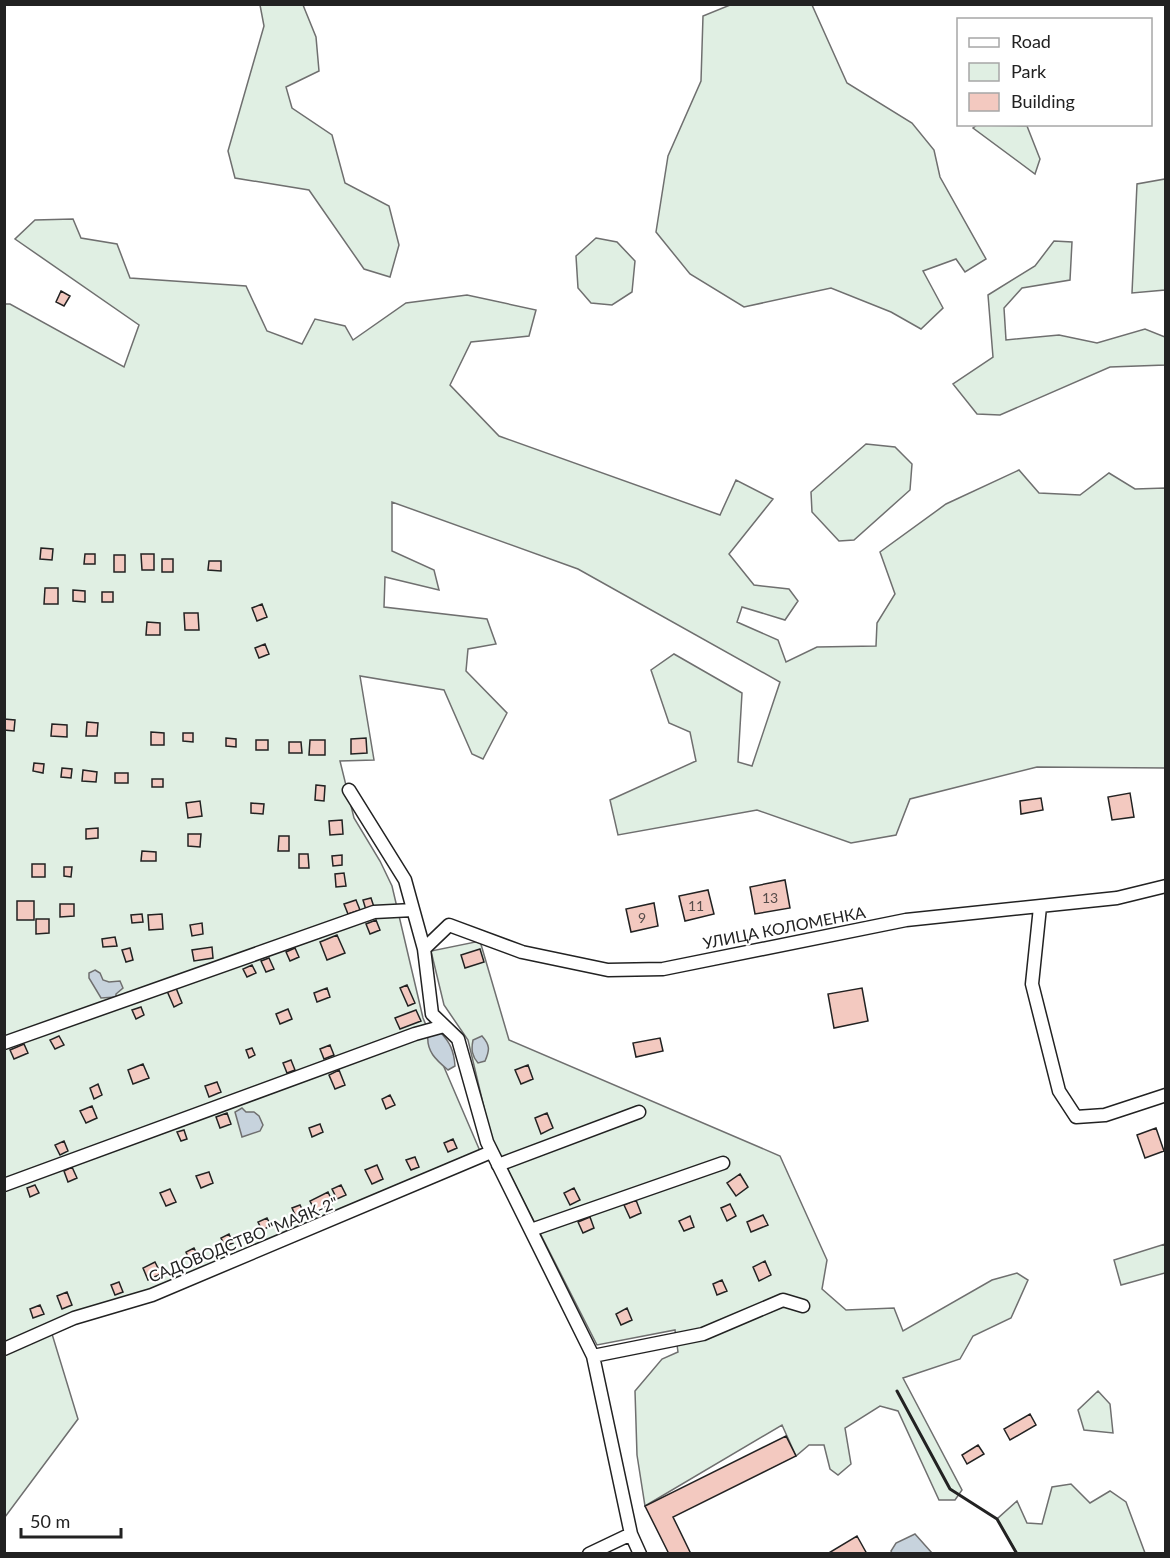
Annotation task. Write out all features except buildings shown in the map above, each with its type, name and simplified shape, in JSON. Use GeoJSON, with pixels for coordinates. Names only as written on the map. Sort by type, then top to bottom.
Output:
{"type":"FeatureCollection","features":[{"type":"Feature","properties":{"kind":"street"},"geometry":{"type":"LineString","coordinates":[[349,790],[405,880],[424,949],[432,1014],[458,1039],[486,1142],[593,1356],[631,1534],[640,1554]]}},
{"type":"Feature","properties":{"kind":"street","name":"УЛИЦА КОЛОМЕНКА"},"geometry":{"type":"LineString","coordinates":[[424,949],[449,925],[522,952],[608,970],[663,969],[906,920],[1117,898],[1166,886]]}},
{"type":"Feature","properties":{"kind":"street"},"geometry":{"type":"LineString","coordinates":[[1040,907],[1032,984],[1059,1091],[1076,1117],[1105,1114],[1166,1095]]}},
{"type":"Feature","properties":{"kind":"street"},"geometry":{"type":"LineString","coordinates":[[4,1043],[374,912],[413,910]]}},
{"type":"Feature","properties":{"kind":"street"},"geometry":{"type":"LineString","coordinates":[[4,1185],[415,1034],[444,1026]]}},
{"type":"Feature","properties":{"kind":"street"},"geometry":{"type":"LineString","coordinates":[[498,1165],[639,1112]]}},
{"type":"Feature","properties":{"kind":"street","name":"САДОВОДСТВО \"МАЯК-2\""},"geometry":{"type":"LineString","coordinates":[[4,1349],[74,1318],[152,1295],[492,1152]]}},
{"type":"Feature","properties":{"kind":"street"},"geometry":{"type":"LineString","coordinates":[[531,1230],[723,1163]]}},
{"type":"Feature","properties":{"kind":"street"},"geometry":{"type":"LineString","coordinates":[[593,1356],[704,1334],[783,1300],[803,1306]]}},
{"type":"Feature","properties":{"kind":"street"},"geometry":{"type":"LineString","coordinates":[[589,1554],[631,1534]]}},
{"type":"Feature","properties":{"kind":"green space"},"geometry":{"type":"Polygon","coordinates":[[[260,5],[303,5],[316,37],[319,71],[286,87],[292,108],[332,135],[345,183],[389,206],[399,245],[390,277],[364,269],[309,190],[235,178],[228,151],[264,26],[260,5]]]}},
{"type":"Feature","properties":{"kind":"green space"},"geometry":{"type":"Polygon","coordinates":[[[730,5],[812,5],[847,83],[912,123],[934,150],[940,177],[986,259],[965,272],[956,259],[923,271],[943,308],[921,329],[891,312],[831,288],[744,307],[690,274],[656,232],[668,156],[701,81],[703,16],[730,5]]]}},
{"type":"Feature","properties":{"kind":"green space"},"geometry":{"type":"Polygon","coordinates":[[[976,126],[1027,126],[1040,159],[1035,174],[973,128],[976,126]]]}},
{"type":"Feature","properties":{"kind":"green space"},"geometry":{"type":"Polygon","coordinates":[[[1165,179],[1165,290],[1132,293],[1137,184],[1165,179]]]}},
{"type":"Feature","properties":{"kind":"green space"},"geometry":{"type":"Polygon","coordinates":[[[73,219],[81,238],[117,244],[130,278],[246,286],[267,331],[302,344],[315,319],[345,326],[353,340],[406,303],[467,295],[536,310],[529,336],[471,342],[450,385],[499,436],[720,515],[736,480],[773,499],[729,554],[754,585],[789,589],[798,601],[785,620],[742,607],[737,622],[778,640],[786,662],[817,647],[876,646],[877,623],[895,594],[880,552],[946,504],[1019,470],[1039,493],[1080,495],[1109,473],[1135,489],[1165,488],[1165,768],[1037,767],[910,799],[896,835],[851,843],[757,810],[618,835],[610,800],[696,761],[690,732],[669,723],[651,670],[674,654],[742,693],[738,762],[752,766],[780,682],[578,569],[392,502],[392,551],[434,570],[439,590],[385,577],[384,607],[487,619],[496,644],[468,649],[466,671],[507,713],[483,759],[472,754],[444,690],[360,676],[374,760],[340,761],[354,818],[392,886],[423,1018],[483,1158],[52,1334],[78,1419],[5,1517],[5,304],[10,304],[124,367],[139,325],[15,239],[35,220],[73,219]]]}},
{"type":"Feature","properties":{"kind":"green space"},"geometry":{"type":"Polygon","coordinates":[[[596,238],[617,242],[635,261],[632,292],[612,305],[591,303],[578,288],[576,256],[596,238]]]}},
{"type":"Feature","properties":{"kind":"green space"},"geometry":{"type":"Polygon","coordinates":[[[1054,241],[1072,242],[1070,280],[1022,288],[1004,308],[1006,340],[1059,335],[1097,343],[1145,329],[1165,337],[1165,365],[1110,367],[1000,415],[977,414],[953,384],[993,357],[988,295],[1035,266],[1054,241]]]}},
{"type":"Feature","properties":{"kind":"green space"},"geometry":{"type":"Polygon","coordinates":[[[866,444],[895,447],[912,464],[910,490],[854,540],[839,541],[812,512],[811,492],[866,444]]]}},
{"type":"Feature","properties":{"kind":"green space"},"geometry":{"type":"Polygon","coordinates":[[[480,941],[509,1040],[780,1156],[827,1260],[822,1289],[846,1310],[894,1308],[903,1331],[992,1280],[1017,1273],[1028,1280],[1011,1318],[973,1336],[960,1359],[903,1378],[962,1490],[955,1500],[939,1500],[898,1411],[880,1406],[845,1428],[851,1464],[838,1475],[830,1469],[824,1445],[809,1445],[796,1456],[782,1425],[645,1506],[637,1455],[635,1391],[662,1359],[678,1352],[675,1330],[597,1345],[491,1137],[468,1040],[444,1005],[431,951],[480,941]]]}},
{"type":"Feature","properties":{"kind":"green space"},"geometry":{"type":"Polygon","coordinates":[[[1165,1244],[1165,1273],[1121,1285],[1114,1260],[1165,1244]]]}},
{"type":"Feature","properties":{"kind":"green space"},"geometry":{"type":"Polygon","coordinates":[[[1098,1391],[1110,1404],[1113,1433],[1084,1430],[1078,1410],[1098,1391]]]}},
{"type":"Feature","properties":{"kind":"green space"},"geometry":{"type":"Polygon","coordinates":[[[1071,1484],[1090,1503],[1110,1491],[1126,1502],[1145,1553],[1017,1553],[997,1519],[1017,1501],[1027,1523],[1042,1524],[1052,1487],[1071,1484]]]}},
{"type":"Feature","properties":{"kind":"shaded area"},"geometry":{"type":"Polygon","coordinates":[[[95,970],[100,973],[103,980],[120,981],[123,988],[116,994],[116,997],[101,998],[89,978],[89,973],[95,970]]]}},
{"type":"Feature","properties":{"kind":"shaded area"},"geometry":{"type":"Polygon","coordinates":[[[440,1032],[449,1043],[454,1056],[455,1066],[448,1070],[436,1059],[429,1046],[428,1035],[440,1032]]]}},
{"type":"Feature","properties":{"kind":"shaded area"},"geometry":{"type":"Polygon","coordinates":[[[482,1036],[487,1042],[488,1051],[485,1061],[478,1063],[473,1055],[472,1044],[473,1040],[482,1036]]]}},
{"type":"Feature","properties":{"kind":"shaded area"},"geometry":{"type":"Polygon","coordinates":[[[242,1108],[246,1112],[254,1112],[259,1116],[263,1125],[260,1131],[242,1137],[235,1112],[242,1108]]]}},
{"type":"Feature","properties":{"kind":"shaded area"},"geometry":{"type":"Polygon","coordinates":[[[915,1534],[932,1553],[892,1553],[896,1543],[915,1534]]]}},
{"type":"Feature","properties":{"kind":"wall"},"geometry":{"type":"LineString","coordinates":[[897,1391],[950,1489],[997,1519],[1017,1554]]}}]}
